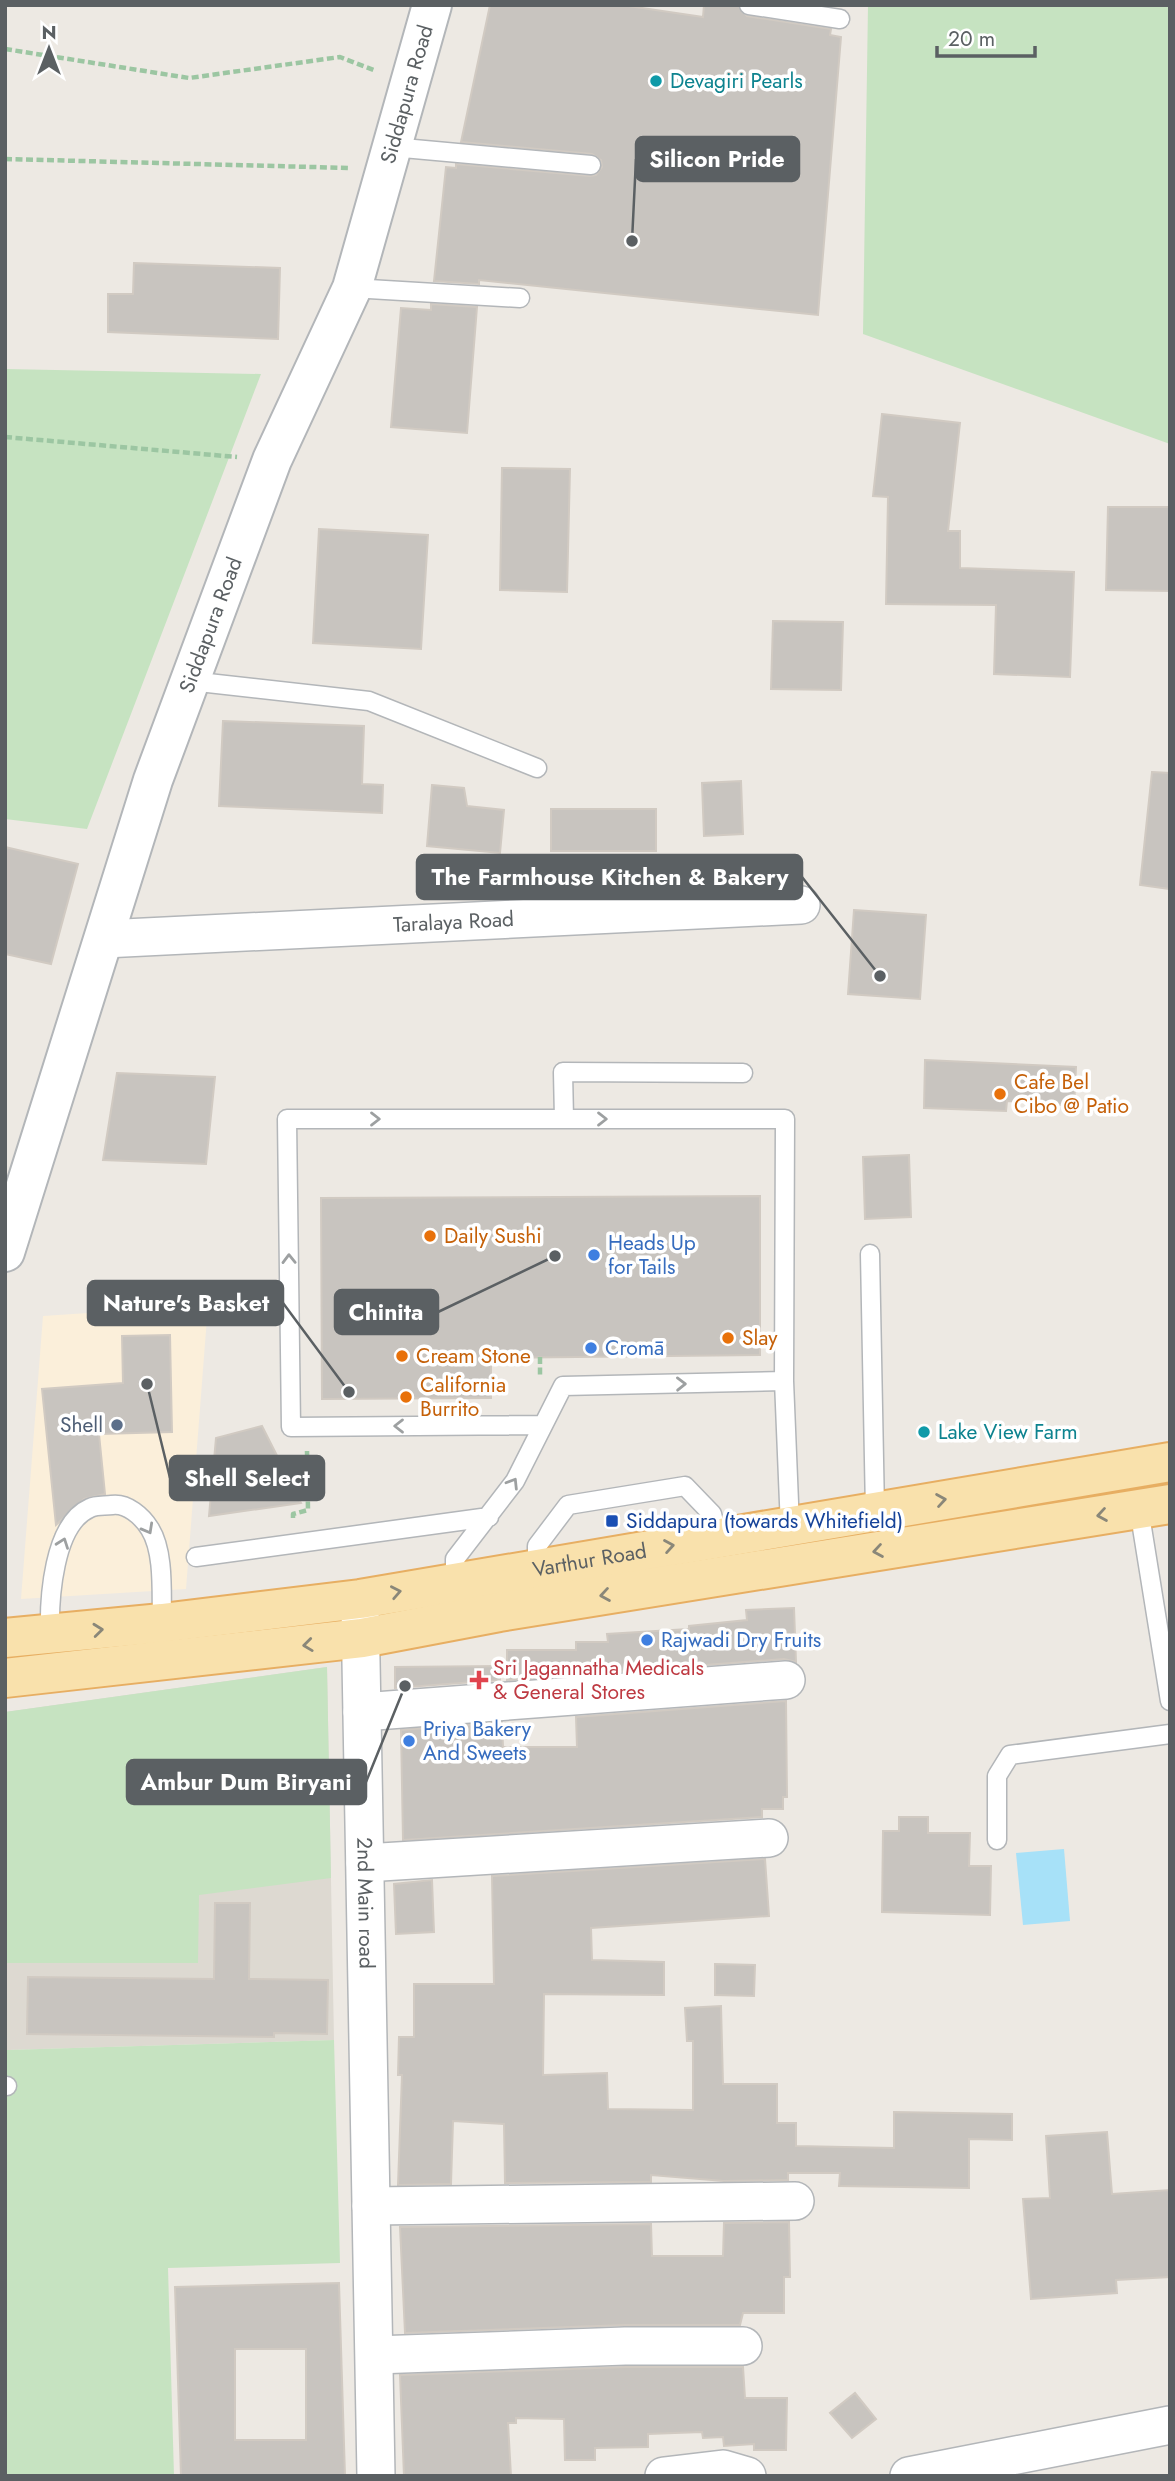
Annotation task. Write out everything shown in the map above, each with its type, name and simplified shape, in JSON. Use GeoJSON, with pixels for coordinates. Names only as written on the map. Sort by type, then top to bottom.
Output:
{"type":"FeatureCollection","features":[{"type":"Feature","properties":{"kind":"main road","name":"Varthur Road"},"geometry":{"type":"LineString","coordinates":[[5,1638],[162,1623],[360,1599],[1170,1462]]}},
{"type":"Feature","properties":{"kind":"main road","name":"Varthur Road"},"geometry":{"type":"LineString","coordinates":[[5,1678],[362,1638],[513,1610],[1154,1507]]}},
{"type":"Feature","properties":{"kind":"street","name":"Siddapura Road"},"geometry":{"type":"LineString","coordinates":[[5,1252],[153,780],[272,460],[352,288],[432,5]]}},
{"type":"Feature","properties":{"kind":"street","name":"Taralaya Road"},"geometry":{"type":"LineString","coordinates":[[104,939],[801,905]]}},
{"type":"Feature","properties":{"kind":"street","name":"2nd Main road"},"geometry":{"type":"LineString","coordinates":[[360,1599],[371,2206]]}},
{"type":"Feature","properties":{"kind":"street"},"geometry":{"type":"LineString","coordinates":[[362,1712],[786,1680]]}},
{"type":"Feature","properties":{"kind":"street"},"geometry":{"type":"LineString","coordinates":[[365,1863],[769,1838]]}},
{"type":"Feature","properties":{"kind":"street"},"geometry":{"type":"LineString","coordinates":[[376,2476],[371,2206],[795,2201]]}},
{"type":"Feature","properties":{"kind":"street"},"geometry":{"type":"LineString","coordinates":[[375,2355],[625,2346],[744,2346]]}},
{"type":"Feature","properties":{"kind":"street"},"geometry":{"type":"LineString","coordinates":[[909,2476],[1010,2465],[1170,2425]]}},
{"type":"Feature","properties":{"kind":"street"},"geometry":{"type":"LineString","coordinates":[[664,2476],[723,2469],[747,2476]]}},
{"type":"Feature","properties":{"kind":"lane"},"geometry":{"type":"LineString","coordinates":[[749,5],[841,19]]}},
{"type":"Feature","properties":{"kind":"lane"},"geometry":{"type":"LineString","coordinates":[[389,158],[591,165]]}},
{"type":"Feature","properties":{"kind":"lane"},"geometry":{"type":"LineString","coordinates":[[352,288],[520,298]]}},
{"type":"Feature","properties":{"kind":"lane"},"geometry":{"type":"LineString","coordinates":[[190,681],[369,701],[537,768]]}},
{"type":"Feature","properties":{"kind":"lane"},"geometry":{"type":"LineString","coordinates":[[564,1119],[563,1072],[744,1073]]}},
{"type":"Feature","properties":{"kind":"lane"},"geometry":{"type":"LineString","coordinates":[[541,1425],[291,1427],[287,1119],[785,1119],[784,1381],[790,1527]]}},
{"type":"Feature","properties":{"kind":"lane"},"geometry":{"type":"LineString","coordinates":[[870,1254],[875,1511]]}},
{"type":"Feature","properties":{"kind":"lane"},"geometry":{"type":"LineString","coordinates":[[455,1581],[455,1559],[515,1481],[563,1386],[784,1381]]}},
{"type":"Feature","properties":{"kind":"lane"},"geometry":{"type":"LineString","coordinates":[[537,1568],[537,1546],[568,1504],[685,1486],[712,1514],[718,1538]]}},
{"type":"Feature","properties":{"kind":"lane"},"geometry":{"type":"LineString","coordinates":[[50,1634],[53,1577],[65,1536],[77,1517],[91,1507],[119,1504],[138,1513],[152,1531],[158,1559],[162,1623]]}},
{"type":"Feature","properties":{"kind":"lane"},"geometry":{"type":"LineString","coordinates":[[1154,1507],[1170,1701]]}},
{"type":"Feature","properties":{"kind":"lane"},"geometry":{"type":"LineString","coordinates":[[195,1557],[489,1517]]}},
{"type":"Feature","properties":{"kind":"lane"},"geometry":{"type":"LineString","coordinates":[[997,1840],[997,1776],[1010,1755],[1170,1734]]}},
{"type":"Feature","properties":{"kind":"path"},"geometry":{"type":"LineString","coordinates":[[5,48],[189,78],[340,57],[410,85]]}},
{"type":"Feature","properties":{"kind":"path"},"geometry":{"type":"LineString","coordinates":[[5,159],[389,158]]}},
{"type":"Feature","properties":{"kind":"path"},"geometry":{"type":"LineString","coordinates":[[5,437],[272,460]]}},
{"type":"Feature","properties":{"kind":"path"},"geometry":{"type":"LineString","coordinates":[[293,1514],[308,1510],[307,1427]]}},
{"type":"Feature","properties":{"kind":"shaded area","name":"Shell"},"geometry":{"type":"Polygon","coordinates":[[[208,1305],[186,1589],[21,1599],[43,1316],[208,1305]]]}},
{"type":"Feature","properties":{"kind":"shaded area"},"geometry":{"type":"Polygon","coordinates":[[[327,1667],[334,2040],[7,2050],[5,1712],[327,1667]]]}},
{"type":"Feature","properties":{"kind":"green space"},"geometry":{"type":"Polygon","coordinates":[[[868,5],[1170,5],[1170,444],[863,334],[868,5]]]}},
{"type":"Feature","properties":{"kind":"green space"},"geometry":{"type":"Polygon","coordinates":[[[5,369],[261,374],[87,829],[5,819],[5,369]]]}},
{"type":"Feature","properties":{"kind":"green space"},"geometry":{"type":"Polygon","coordinates":[[[327,1667],[331,1878],[199,1895],[198,1963],[6,1963],[5,1712],[327,1667]]]}},
{"type":"Feature","properties":{"kind":"green space"},"geometry":{"type":"Polygon","coordinates":[[[334,2040],[340,2263],[168,2268],[174,2476],[5,2476],[7,2050],[334,2040]]]}},
{"type":"Feature","properties":{"kind":"water"},"geometry":{"type":"Polygon","coordinates":[[[1064,1849],[1070,1921],[1023,1925],[1016,1853],[1064,1849]]]}},
{"type":"Feature","properties":{"kind":"building"},"geometry":{"type":"Polygon","coordinates":[[[490,5],[622,5],[703,17],[704,5],[738,5],[747,16],[831,29],[830,35],[841,37],[818,315],[479,280],[479,284],[434,281],[446,167],[456,168],[456,164],[590,176],[596,175],[602,167],[601,160],[592,154],[461,142],[490,5]]]}},
{"type":"Feature","properties":{"kind":"building"},"geometry":{"type":"Polygon","coordinates":[[[134,263],[280,268],[278,339],[108,332],[108,294],[133,294],[134,263]]]}},
{"type":"Feature","properties":{"kind":"building"},"geometry":{"type":"Polygon","coordinates":[[[431,304],[477,307],[467,433],[391,427],[401,308],[431,310],[431,304]]]}},
{"type":"Feature","properties":{"kind":"building"},"geometry":{"type":"Polygon","coordinates":[[[882,414],[960,423],[948,531],[960,531],[960,568],[1074,572],[1070,677],[994,674],[996,605],[886,604],[888,497],[873,496],[882,414]]]}},
{"type":"Feature","properties":{"kind":"building"},"geometry":{"type":"Polygon","coordinates":[[[502,468],[570,469],[567,592],[500,590],[502,468]]]}},
{"type":"Feature","properties":{"kind":"building"},"geometry":{"type":"Polygon","coordinates":[[[1108,507],[1170,507],[1170,591],[1106,590],[1108,507]]]}},
{"type":"Feature","properties":{"kind":"building"},"geometry":{"type":"Polygon","coordinates":[[[319,529],[428,535],[421,649],[313,643],[319,529]]]}},
{"type":"Feature","properties":{"kind":"building"},"geometry":{"type":"Polygon","coordinates":[[[773,621],[843,622],[841,690],[771,689],[773,621]]]}},
{"type":"Feature","properties":{"kind":"building"},"geometry":{"type":"Polygon","coordinates":[[[223,721],[364,726],[362,784],[383,785],[382,813],[219,806],[223,721]]]}},
{"type":"Feature","properties":{"kind":"building"},"geometry":{"type":"Polygon","coordinates":[[[1152,772],[1170,773],[1170,889],[1140,885],[1152,772]]]}},
{"type":"Feature","properties":{"kind":"building"},"geometry":{"type":"Polygon","coordinates":[[[741,781],[743,834],[704,836],[702,783],[741,781]]]}},
{"type":"Feature","properties":{"kind":"building"},"geometry":{"type":"Polygon","coordinates":[[[432,785],[464,788],[467,806],[504,810],[500,853],[427,846],[432,785]]]}},
{"type":"Feature","properties":{"kind":"building"},"geometry":{"type":"Polygon","coordinates":[[[551,809],[656,809],[656,851],[551,851],[551,809]]]}},
{"type":"Feature","properties":{"kind":"building"},"geometry":{"type":"Polygon","coordinates":[[[5,847],[78,864],[51,964],[5,954],[5,847]]]}},
{"type":"Feature","properties":{"kind":"building"},"geometry":{"type":"Polygon","coordinates":[[[854,910],[926,915],[920,999],[848,994],[854,910]]]}},
{"type":"Feature","properties":{"kind":"building"},"geometry":{"type":"Polygon","coordinates":[[[925,1060],[1076,1067],[1074,1106],[1007,1101],[1006,1111],[924,1108],[925,1060]]]}},
{"type":"Feature","properties":{"kind":"building"},"geometry":{"type":"Polygon","coordinates":[[[117,1073],[215,1077],[206,1164],[103,1160],[117,1073]]]}},
{"type":"Feature","properties":{"kind":"building"},"geometry":{"type":"Polygon","coordinates":[[[909,1155],[911,1217],[865,1219],[863,1157],[909,1155]]]}},
{"type":"Feature","properties":{"kind":"building"},"geometry":{"type":"Polygon","coordinates":[[[760,1196],[760,1355],[491,1358],[491,1398],[322,1399],[321,1198],[760,1196]]]}},
{"type":"Feature","properties":{"kind":"building"},"geometry":{"type":"Polygon","coordinates":[[[170,1335],[172,1432],[99,1434],[105,1494],[84,1499],[56,1525],[42,1389],[123,1383],[122,1336],[170,1335]]]}},
{"type":"Feature","properties":{"kind":"building"},"geometry":{"type":"Polygon","coordinates":[[[262,1426],[301,1503],[209,1516],[216,1438],[262,1426]]]}},
{"type":"Feature","properties":{"kind":"building"},"geometry":{"type":"Polygon","coordinates":[[[794,1608],[796,1662],[784,1659],[507,1680],[507,1650],[576,1650],[576,1642],[608,1642],[607,1634],[689,1629],[689,1626],[747,1620],[746,1610],[794,1608]]]}},
{"type":"Feature","properties":{"kind":"building"},"geometry":{"type":"Polygon","coordinates":[[[500,1666],[500,1680],[395,1688],[395,1667],[500,1666]]]}},
{"type":"Feature","properties":{"kind":"building"},"geometry":{"type":"Polygon","coordinates":[[[786,1701],[787,1797],[783,1797],[783,1809],[762,1809],[762,1817],[403,1840],[401,1730],[502,1722],[503,1747],[577,1747],[576,1717],[786,1701]]]}},
{"type":"Feature","properties":{"kind":"building"},"geometry":{"type":"Polygon","coordinates":[[[899,1817],[928,1817],[928,1833],[970,1833],[969,1866],[991,1866],[990,1915],[882,1912],[883,1831],[899,1831],[899,1817]]]}},
{"type":"Feature","properties":{"kind":"building"},"geometry":{"type":"Polygon","coordinates":[[[765,1859],[769,1916],[591,1928],[592,1960],[664,1962],[664,1995],[544,1994],[543,2075],[607,2073],[608,2109],[693,2110],[693,2041],[687,2041],[685,2008],[721,2006],[723,2084],[777,2084],[777,2123],[796,2123],[796,2146],[894,2148],[894,2112],[1012,2114],[1012,2140],[969,2139],[969,2188],[839,2186],[840,2173],[788,2173],[788,2180],[724,2181],[651,2175],[651,2182],[505,2183],[504,2124],[453,2121],[451,2184],[398,2185],[402,2075],[398,2075],[399,2037],[414,2037],[414,1984],[494,1984],[492,1876],[765,1859]]]}},
{"type":"Feature","properties":{"kind":"building"},"geometry":{"type":"Polygon","coordinates":[[[432,1880],[434,1932],[396,1934],[394,1884],[432,1880]]]}},
{"type":"Feature","properties":{"kind":"building"},"geometry":{"type":"Polygon","coordinates":[[[215,1903],[250,1903],[249,1979],[328,1980],[327,2034],[274,2033],[274,2037],[27,2034],[28,1977],[214,1979],[215,1903]]]}},
{"type":"Feature","properties":{"kind":"building"},"geometry":{"type":"Polygon","coordinates":[[[715,1964],[755,1965],[754,1996],[715,1995],[715,1964]]]}},
{"type":"Feature","properties":{"kind":"building"},"geometry":{"type":"Polygon","coordinates":[[[1107,2132],[1112,2194],[1170,2190],[1170,2277],[1116,2280],[1117,2293],[1031,2299],[1023,2199],[1050,2198],[1046,2136],[1107,2132]]]}},
{"type":"Feature","properties":{"kind":"building"},"geometry":{"type":"Polygon","coordinates":[[[789,2222],[790,2277],[784,2277],[784,2313],[743,2313],[740,2325],[625,2325],[405,2333],[400,2227],[651,2224],[652,2256],[723,2256],[724,2223],[789,2222]]]}},
{"type":"Feature","properties":{"kind":"building"},"geometry":{"type":"Polygon","coordinates":[[[339,2283],[345,2476],[181,2476],[175,2287],[339,2283]],[[235,2349],[235,2440],[306,2440],[306,2349],[235,2349]]]}},
{"type":"Feature","properties":{"kind":"building"},"geometry":{"type":"Polygon","coordinates":[[[625,2367],[743,2367],[745,2398],[787,2398],[786,2450],[754,2450],[754,2444],[724,2446],[723,2437],[703,2438],[702,2432],[648,2434],[648,2447],[595,2448],[595,2460],[565,2460],[564,2419],[516,2418],[516,2423],[508,2423],[511,2476],[404,2476],[400,2375],[625,2367]]]}},
{"type":"Feature","properties":{"kind":"building"},"geometry":{"type":"Polygon","coordinates":[[[855,2393],[876,2419],[852,2438],[830,2413],[855,2393]]]}},
{"type":"Feature","properties":{"kind":"place","name":"Devagiri Pearls"},"geometry":{"type":"Point","coordinates":[656,81]}},
{"type":"Feature","properties":{"kind":"place","name":"Silicon Pride"},"geometry":{"type":"Point","coordinates":[632,241]}},
{"type":"Feature","properties":{"kind":"place","name":"The Farmhouse Kitchen & Bakery"},"geometry":{"type":"Point","coordinates":[880,976]}},
{"type":"Feature","properties":{"kind":"place","name":"Cafe Bel Cibo @ Patio"},"geometry":{"type":"Point","coordinates":[1000,1094]}},
{"type":"Feature","properties":{"kind":"place","name":"Daily Sushi"},"geometry":{"type":"Point","coordinates":[430,1236]}},
{"type":"Feature","properties":{"kind":"place","name":"Heads Up for Tails"},"geometry":{"type":"Point","coordinates":[594,1255]}},
{"type":"Feature","properties":{"kind":"place","name":"Chinita"},"geometry":{"type":"Point","coordinates":[555,1256]}},
{"type":"Feature","properties":{"kind":"place","name":"Slay"},"geometry":{"type":"Point","coordinates":[728,1338]}},
{"type":"Feature","properties":{"kind":"place","name":"Cromā"},"geometry":{"type":"Point","coordinates":[591,1348]}},
{"type":"Feature","properties":{"kind":"place","name":"Cream Stone"},"geometry":{"type":"Point","coordinates":[402,1356]}},
{"type":"Feature","properties":{"kind":"place","name":"Shell Select"},"geometry":{"type":"Point","coordinates":[147,1384]}},
{"type":"Feature","properties":{"kind":"place","name":"Nature's Basket"},"geometry":{"type":"Point","coordinates":[349,1392]}},
{"type":"Feature","properties":{"kind":"place","name":"California Burrito"},"geometry":{"type":"Point","coordinates":[406,1397]}},
{"type":"Feature","properties":{"kind":"place","name":"Shell"},"geometry":{"type":"Point","coordinates":[117,1425]}},
{"type":"Feature","properties":{"kind":"place","name":"Lake View Farm"},"geometry":{"type":"Point","coordinates":[924,1432]}},
{"type":"Feature","properties":{"kind":"place","name":"Siddapura (towards Whitefield)"},"geometry":{"type":"Point","coordinates":[612,1521]}},
{"type":"Feature","properties":{"kind":"place","name":"Rajwadi Dry Fruits"},"geometry":{"type":"Point","coordinates":[647,1640]}},
{"type":"Feature","properties":{"kind":"place","name":"Sri Jagannatha Medicals & General Stores"},"geometry":{"type":"Point","coordinates":[479,1680]}},
{"type":"Feature","properties":{"kind":"place","name":"Ambur Dum Biryani"},"geometry":{"type":"Point","coordinates":[405,1686]}},
{"type":"Feature","properties":{"kind":"place","name":"Priya Bakery And Sweets"},"geometry":{"type":"Point","coordinates":[409,1741]}}]}
